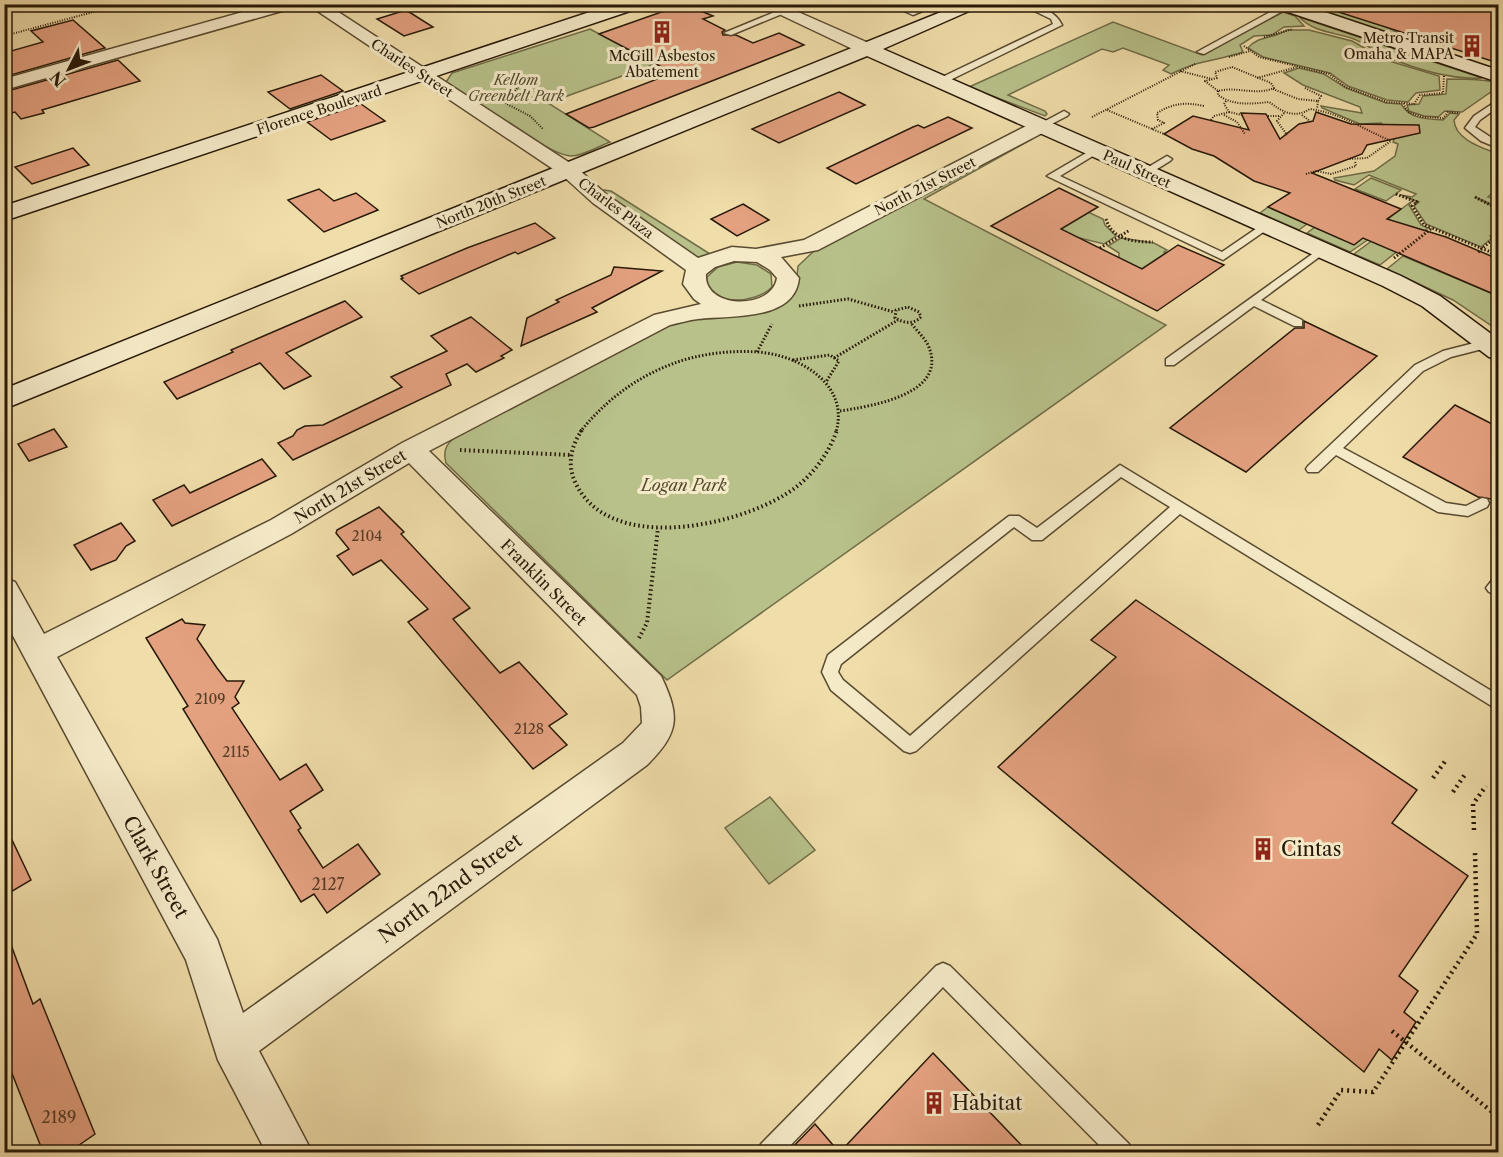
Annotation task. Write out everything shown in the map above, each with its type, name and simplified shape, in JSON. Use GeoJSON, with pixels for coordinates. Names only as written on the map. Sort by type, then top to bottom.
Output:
{"type":"FeatureCollection","features":[{"type":"Feature","properties":{"kind":"street"},"geometry":{"type":"LineString","coordinates":[[4,86],[290,4]]}},
{"type":"Feature","properties":{"kind":"street","name":"Charles Street"},"geometry":{"type":"LineString","coordinates":[[315,4],[568,171]]}},
{"type":"Feature","properties":{"kind":"street","name":"Florence Boulevard"},"geometry":{"type":"LineString","coordinates":[[4,214],[633,4]]}},
{"type":"Feature","properties":{"kind":"street","name":"Paul Street"},"geometry":{"type":"LineString","coordinates":[[766,4],[1322,250],[1431,301],[1494,347]]}},
{"type":"Feature","properties":{"kind":"street","name":"North 20th Street"},"geometry":{"type":"LineString","coordinates":[[4,400],[977,4]]}},
{"type":"Feature","properties":{"kind":"street"},"geometry":{"type":"LineString","coordinates":[[1292,6],[1498,76]]}},
{"type":"Feature","properties":{"kind":"street","name":"North 21st Street"},"geometry":{"type":"LineString","coordinates":[[810,245],[1041,126]]}},
{"type":"Feature","properties":{"kind":"street","name":"Charles Plaza"},"geometry":{"type":"LineString","coordinates":[[568,171],[603,180],[658,215]]}},
{"type":"Feature","properties":{"kind":"street","name":"Charles Plaza"},"geometry":{"type":"LineString","coordinates":[[568,171],[696,275]]}},
{"type":"Feature","properties":{"kind":"street"},"geometry":{"type":"LineString","coordinates":[[704,245],[732,254],[757,255],[810,245]]}},
{"type":"Feature","properties":{"kind":"street"},"geometry":{"type":"LineString","coordinates":[[662,320],[694,312],[751,308],[771,302],[785,290],[795,262],[810,245]]}},
{"type":"Feature","properties":{"kind":"street"},"geometry":{"type":"LineString","coordinates":[[662,320],[682,302],[696,275],[712,259],[732,254]]}},
{"type":"Feature","properties":{"kind":"street"},"geometry":{"type":"LineString","coordinates":[[757,255],[780,266],[788,281]]}},
{"type":"Feature","properties":{"kind":"street"},"geometry":{"type":"LineString","coordinates":[[696,275],[695,289],[704,298],[734,308]]}},
{"type":"Feature","properties":{"kind":"street","name":"North 21st Street"},"geometry":{"type":"LineString","coordinates":[[38,652],[281,527],[411,449],[662,320]]}},
{"type":"Feature","properties":{"kind":"street","name":"Franklin Street"},"geometry":{"type":"LineString","coordinates":[[411,449],[649,686],[658,704],[660,724]]}},
{"type":"Feature","properties":{"kind":"street","name":"Clark Street"},"geometry":{"type":"LineString","coordinates":[[4,590],[203,953],[233,1046],[291,1152]]}},
{"type":"Feature","properties":{"kind":"street","name":"North 22nd Street"},"geometry":{"type":"LineString","coordinates":[[233,1046],[635,754],[652,739],[660,724]]}},
{"type":"Feature","properties":{"kind":"lane"},"geometry":{"type":"LineString","coordinates":[[728,33],[802,4]]}},
{"type":"Feature","properties":{"kind":"lane"},"geometry":{"type":"LineString","coordinates":[[892,4],[913,13],[935,4]]}},
{"type":"Feature","properties":{"kind":"lane"},"geometry":{"type":"LineString","coordinates":[[939,82],[1058,25],[1054,17],[1024,4]]}},
{"type":"Feature","properties":{"kind":"lane"},"geometry":{"type":"LineString","coordinates":[[1201,52],[1292,6]]}},
{"type":"Feature","properties":{"kind":"lane"},"geometry":{"type":"LineString","coordinates":[[1498,103],[1477,118],[1470,128],[1484,139],[1498,145]]}},
{"type":"Feature","properties":{"kind":"lane"},"geometry":{"type":"LineString","coordinates":[[1041,126],[1064,114]]}},
{"type":"Feature","properties":{"kind":"lane"},"geometry":{"type":"LineString","coordinates":[[1096,151],[1052,176],[1223,257],[1267,226]]}},
{"type":"Feature","properties":{"kind":"lane"},"geometry":{"type":"LineString","coordinates":[[1145,172],[1167,159]]}},
{"type":"Feature","properties":{"kind":"lane"},"geometry":{"type":"LineString","coordinates":[[1170,362],[1322,250]]}},
{"type":"Feature","properties":{"kind":"lane"},"geometry":{"type":"LineString","coordinates":[[1253,301],[1298,323]]}},
{"type":"Feature","properties":{"kind":"lane"},"geometry":{"type":"LineString","coordinates":[[1313,469],[1430,360],[1494,347]]}},
{"type":"Feature","properties":{"kind":"lane"},"geometry":{"type":"LineString","coordinates":[[1335,448],[1443,508],[1468,512],[1482,503]]}},
{"type":"Feature","properties":{"kind":"lane"},"geometry":{"type":"LineString","coordinates":[[1179,507],[910,747],[837,685],[830,672],[834,660],[1014,520],[1037,536],[1120,470],[1498,703]]}},
{"type":"Feature","properties":{"kind":"lane"},"geometry":{"type":"LineString","coordinates":[[1498,583],[1494,588],[1498,590]]}},
{"type":"Feature","properties":{"kind":"lane"},"geometry":{"type":"LineString","coordinates":[[769,1152],[943,973],[1121,1152]]}},
{"type":"Feature","properties":{"kind":"path"},"geometry":{"type":"LineString","coordinates":[[4,36],[123,4]]}},
{"type":"Feature","properties":{"kind":"path"},"geometry":{"type":"LineString","coordinates":[[1259,37],[1274,36],[1286,28],[1298,29]]}},
{"type":"Feature","properties":{"kind":"path"},"geometry":{"type":"LineString","coordinates":[[1251,41],[1243,46],[1259,57],[1329,74],[1346,87],[1387,102],[1414,104],[1420,94],[1443,93],[1444,76],[1455,78]]}},
{"type":"Feature","properties":{"kind":"path"},"geometry":{"type":"LineString","coordinates":[[1226,58],[1250,51]]}},
{"type":"Feature","properties":{"kind":"path"},"geometry":{"type":"LineString","coordinates":[[1092,117],[1180,71],[1204,62]]}},
{"type":"Feature","properties":{"kind":"path"},"geometry":{"type":"LineString","coordinates":[[1310,121],[1301,115],[1285,113],[1269,102],[1245,104],[1226,101],[1205,81],[1217,78],[1215,72],[1232,67],[1271,83],[1273,88],[1298,99],[1318,101]]}},
{"type":"Feature","properties":{"kind":"path"},"geometry":{"type":"LineString","coordinates":[[1257,78],[1298,67]]}},
{"type":"Feature","properties":{"kind":"path"},"geometry":{"type":"LineString","coordinates":[[1180,71],[1212,79]]}},
{"type":"Feature","properties":{"kind":"path"},"geometry":{"type":"LineString","coordinates":[[506,103],[518,87],[529,83]]}},
{"type":"Feature","properties":{"kind":"path"},"geometry":{"type":"LineString","coordinates":[[1218,91],[1230,86],[1263,92],[1273,88]]}},
{"type":"Feature","properties":{"kind":"path"},"geometry":{"type":"LineString","coordinates":[[1305,88],[1320,96],[1317,109]]}},
{"type":"Feature","properties":{"kind":"path"},"geometry":{"type":"LineString","coordinates":[[1226,101],[1224,104],[1229,112]]}},
{"type":"Feature","properties":{"kind":"path"},"geometry":{"type":"LineString","coordinates":[[1152,129],[1164,123],[1158,120],[1157,113],[1170,104],[1181,102],[1204,106]]}},
{"type":"Feature","properties":{"kind":"path"},"geometry":{"type":"LineString","coordinates":[[1403,103],[1408,112],[1423,117],[1443,118],[1448,112],[1464,114]]}},
{"type":"Feature","properties":{"kind":"path"},"geometry":{"type":"LineString","coordinates":[[1301,115],[1310,109],[1317,109],[1355,122],[1363,129],[1391,141],[1369,159],[1355,161],[1348,159]]}},
{"type":"Feature","properties":{"kind":"path"},"geometry":{"type":"LineString","coordinates":[[1106,110],[1164,134]]}},
{"type":"Feature","properties":{"kind":"path"},"geometry":{"type":"LineString","coordinates":[[1211,120],[1214,116],[1229,112],[1242,115]]}},
{"type":"Feature","properties":{"kind":"path"},"geometry":{"type":"LineString","coordinates":[[1285,113],[1277,121],[1286,130],[1287,135]]}},
{"type":"Feature","properties":{"kind":"path"},"geometry":{"type":"LineString","coordinates":[[1223,115],[1238,122],[1245,134]]}},
{"type":"Feature","properties":{"kind":"path"},"geometry":{"type":"LineString","coordinates":[[1268,116],[1280,116]]}},
{"type":"Feature","properties":{"kind":"path"},"geometry":{"type":"LineString","coordinates":[[1306,174],[1312,171],[1335,173],[1356,166],[1355,161]]}},
{"type":"Feature","properties":{"kind":"path"},"geometry":{"type":"LineString","coordinates":[[1396,194],[1417,202],[1412,206],[1424,225],[1498,255]]}},
{"type":"Feature","properties":{"kind":"path"},"geometry":{"type":"LineString","coordinates":[[1475,197],[1498,208]]}},
{"type":"Feature","properties":{"kind":"path"},"geometry":{"type":"LineString","coordinates":[[1106,219],[1109,228],[1120,236],[1138,242],[1154,242]]}},
{"type":"Feature","properties":{"kind":"path"},"geometry":{"type":"LineString","coordinates":[[1100,248],[1139,224]]}},
{"type":"Feature","properties":{"kind":"path"},"geometry":{"type":"LineString","coordinates":[[1390,261],[1432,228]]}},
{"type":"Feature","properties":{"kind":"path"},"geometry":{"type":"LineString","coordinates":[[1478,252],[1498,235]]}},
{"type":"Feature","properties":{"kind":"path"},"geometry":{"type":"LineString","coordinates":[[794,307],[848,299],[894,312],[903,307],[916,309],[921,317],[911,323]]}},
{"type":"Feature","properties":{"kind":"path"},"geometry":{"type":"LineString","coordinates":[[894,312],[898,320]]}},
{"type":"Feature","properties":{"kind":"path"},"geometry":{"type":"LineString","coordinates":[[757,352],[768,329],[777,319]]}},
{"type":"Feature","properties":{"kind":"path"},"geometry":{"type":"LineString","coordinates":[[834,358],[898,320],[911,323],[926,339],[932,353],[932,369],[928,377],[913,392],[894,401],[840,411]]}},
{"type":"Feature","properties":{"kind":"path"},"geometry":{"type":"LineString","coordinates":[[757,352],[792,360],[810,369],[826,382],[840,411],[840,424],[822,462],[786,494],[749,511],[702,525],[658,528],[618,520],[591,504],[575,486],[571,455],[574,442],[590,418],[612,397],[638,380],[674,363],[694,358],[757,352]]}},
{"type":"Feature","properties":{"kind":"path"},"geometry":{"type":"LineString","coordinates":[[792,360],[830,355],[839,361],[826,382]]}},
{"type":"Feature","properties":{"kind":"path"},"geometry":{"type":"LineString","coordinates":[[456,450],[571,455]]}},
{"type":"Feature","properties":{"kind":"path"},"geometry":{"type":"LineString","coordinates":[[639,639],[647,623],[658,528]]}},
{"type":"Feature","properties":{"kind":"path"},"geometry":{"type":"LineString","coordinates":[[1433,778],[1446,760]]}},
{"type":"Feature","properties":{"kind":"path"},"geometry":{"type":"LineString","coordinates":[[1453,792],[1466,773]]}},
{"type":"Feature","properties":{"kind":"path"},"geometry":{"type":"LineString","coordinates":[[1474,830],[1473,804],[1485,786]]}},
{"type":"Feature","properties":{"kind":"path"},"geometry":{"type":"LineString","coordinates":[[1318,1125],[1341,1090],[1374,1092],[1477,934],[1475,853]]}},
{"type":"Feature","properties":{"kind":"path"},"geometry":{"type":"LineString","coordinates":[[1392,1031],[1496,1116]]}},
{"type":"Feature","properties":{"kind":"green space"},"geometry":{"type":"Polygon","coordinates":[[[1329,5],[1348,5],[1418,44],[1319,10],[1329,5]]]}},
{"type":"Feature","properties":{"kind":"green space"},"geometry":{"type":"Polygon","coordinates":[[[1283,12],[1295,16],[1304,26],[1284,27],[1272,35],[1254,36],[1240,45],[1243,52],[1234,55],[1198,63],[1171,74],[1163,70],[1169,65],[1123,48],[1113,52],[1102,49],[1008,95],[1045,111],[1047,114],[1045,116],[969,87],[1113,22],[1202,55],[1283,12]]]}},
{"type":"Feature","properties":{"kind":"green space"},"geometry":{"type":"Polygon","coordinates":[[[1299,17],[1482,78],[1434,73],[1410,66],[1387,57],[1354,39],[1318,29],[1299,17]]]}},
{"type":"Feature","properties":{"kind":"green space","name":"Kellom Greenbelt Park"},"geometry":{"type":"Polygon","coordinates":[[[590,29],[655,64],[548,103],[610,142],[586,153],[571,156],[545,146],[446,82],[452,73],[590,29]]]}},
{"type":"Feature","properties":{"kind":"green space"},"geometry":{"type":"Polygon","coordinates":[[[1287,30],[1309,30],[1352,41],[1386,60],[1439,76],[1440,90],[1416,93],[1408,102],[1387,100],[1348,86],[1330,73],[1263,57],[1248,48],[1256,41],[1287,30]]]}},
{"type":"Feature","properties":{"kind":"green space"},"geometry":{"type":"Polygon","coordinates":[[[1299,68],[1324,74],[1346,88],[1386,103],[1401,104],[1409,113],[1419,117],[1443,120],[1450,113],[1459,114],[1454,120],[1459,133],[1478,146],[1498,154],[1498,196],[1491,194],[1488,197],[1498,200],[1498,207],[1475,197],[1498,209],[1498,232],[1490,236],[1492,238],[1481,247],[1426,224],[1414,206],[1419,202],[1401,195],[1412,197],[1416,194],[1369,175],[1354,185],[1335,180],[1334,178],[1374,171],[1395,156],[1398,144],[1393,142],[1395,137],[1381,123],[1360,124],[1322,108],[1321,106],[1362,113],[1360,107],[1303,85],[1284,73],[1299,68]]]}},
{"type":"Feature","properties":{"kind":"green space"},"geometry":{"type":"Polygon","coordinates":[[[1447,79],[1487,81],[1497,83],[1498,87],[1462,112],[1445,111],[1438,117],[1424,116],[1409,111],[1407,105],[1419,104],[1423,96],[1446,94],[1447,79]]]}},
{"type":"Feature","properties":{"kind":"green space","name":"Logan Park"},"geometry":{"type":"Polygon","coordinates":[[[1032,139],[924,199],[1166,325],[667,680],[446,463],[447,446],[460,434],[682,319],[719,313],[796,286],[798,266],[814,251],[1032,139]]]}},
{"type":"Feature","properties":{"kind":"green space"},"geometry":{"type":"Polygon","coordinates":[[[1371,178],[1401,190],[1386,201],[1355,189],[1371,178]]]}},
{"type":"Feature","properties":{"kind":"green space"},"geometry":{"type":"Polygon","coordinates":[[[600,191],[611,191],[710,254],[698,260],[600,191]]]}},
{"type":"Feature","properties":{"kind":"green space"},"geometry":{"type":"Polygon","coordinates":[[[1412,201],[1409,205],[1421,225],[1428,228],[1414,239],[1380,225],[1412,201]]]}},
{"type":"Feature","properties":{"kind":"green space"},"geometry":{"type":"Polygon","coordinates":[[[1268,207],[1307,224],[1299,230],[1260,213],[1268,207]]]}},
{"type":"Feature","properties":{"kind":"green space"},"geometry":{"type":"Polygon","coordinates":[[[1088,212],[1103,219],[1105,225],[1116,236],[1104,244],[1055,232],[1088,212]]]}},
{"type":"Feature","properties":{"kind":"green space"},"geometry":{"type":"Polygon","coordinates":[[[1315,227],[1372,237],[1350,252],[1307,233],[1315,227]]]}},
{"type":"Feature","properties":{"kind":"green space"},"geometry":{"type":"Polygon","coordinates":[[[1377,237],[1408,243],[1380,265],[1354,254],[1377,237]]]}},
{"type":"Feature","properties":{"kind":"green space"},"geometry":{"type":"Polygon","coordinates":[[[1121,238],[1154,243],[1167,250],[1164,252],[1166,253],[1135,273],[1119,265],[1119,253],[1108,246],[1121,238]]]}},
{"type":"Feature","properties":{"kind":"green space"},"geometry":{"type":"Polygon","coordinates":[[[1403,256],[1498,296],[1498,330],[1453,300],[1387,269],[1403,256]]]}},
{"type":"Feature","properties":{"kind":"green space"},"geometry":{"type":"Polygon","coordinates":[[[737,262],[757,265],[771,274],[772,287],[765,293],[744,299],[733,300],[714,294],[708,287],[707,277],[718,267],[737,262]]]}},
{"type":"Feature","properties":{"kind":"green space"},"geometry":{"type":"Polygon","coordinates":[[[770,797],[815,850],[769,884],[725,828],[770,797]]]}},
{"type":"Feature","properties":{"kind":"building"},"geometry":{"type":"Polygon","coordinates":[[[684,4],[713,16],[703,19],[725,30],[722,32],[723,35],[736,35],[753,43],[779,33],[804,45],[594,127],[589,128],[566,114],[673,73],[599,34],[684,4]]]}},
{"type":"Feature","properties":{"kind":"building","name":"Metro Transit Omaha & MAPA"},"geometry":{"type":"Polygon","coordinates":[[[1330,4],[1498,4],[1498,63],[1329,9],[1330,4]]]}},
{"type":"Feature","properties":{"kind":"building"},"geometry":{"type":"Polygon","coordinates":[[[406,10],[433,27],[404,36],[377,19],[406,10]]]}},
{"type":"Feature","properties":{"kind":"building"},"geometry":{"type":"Polygon","coordinates":[[[73,20],[105,48],[4,77],[4,53],[43,42],[31,31],[73,20]]]}},
{"type":"Feature","properties":{"kind":"building"},"geometry":{"type":"Polygon","coordinates":[[[118,60],[140,81],[42,110],[44,113],[21,119],[15,112],[4,115],[4,92],[118,60]]]}},
{"type":"Feature","properties":{"kind":"building"},"geometry":{"type":"Polygon","coordinates":[[[321,75],[343,91],[290,109],[268,92],[321,75]]]}},
{"type":"Feature","properties":{"kind":"building"},"geometry":{"type":"Polygon","coordinates":[[[839,92],[865,105],[779,143],[752,129],[839,92]]]}},
{"type":"Feature","properties":{"kind":"building"},"geometry":{"type":"Polygon","coordinates":[[[361,104],[385,121],[331,140],[307,122],[361,104]]]}},
{"type":"Feature","properties":{"kind":"building"},"geometry":{"type":"Polygon","coordinates":[[[1316,112],[1351,124],[1419,125],[1420,133],[1367,145],[1362,154],[1312,173],[1401,209],[1387,219],[1446,237],[1498,259],[1498,296],[1363,238],[1354,245],[1268,207],[1290,193],[1254,181],[1214,156],[1192,149],[1164,134],[1193,116],[1249,130],[1241,113],[1266,114],[1280,139],[1299,124],[1313,121],[1316,112]]]}},
{"type":"Feature","properties":{"kind":"building"},"geometry":{"type":"Polygon","coordinates":[[[948,117],[972,128],[856,184],[827,168],[913,127],[918,125],[924,128],[948,117]]]}},
{"type":"Feature","properties":{"kind":"building"},"geometry":{"type":"Polygon","coordinates":[[[73,148],[89,165],[32,184],[15,167],[73,148]]]}},
{"type":"Feature","properties":{"kind":"building"},"geometry":{"type":"Polygon","coordinates":[[[1059,188],[1098,207],[1061,229],[1142,269],[1178,245],[1224,265],[1157,311],[991,226],[1059,188]]]}},
{"type":"Feature","properties":{"kind":"building"},"geometry":{"type":"Polygon","coordinates":[[[319,189],[334,201],[356,193],[378,210],[324,232],[288,200],[319,189]]]}},
{"type":"Feature","properties":{"kind":"building"},"geometry":{"type":"Polygon","coordinates":[[[743,204],[769,220],[737,236],[711,219],[743,204]]]}},
{"type":"Feature","properties":{"kind":"building"},"geometry":{"type":"Polygon","coordinates":[[[535,223],[555,238],[518,254],[515,252],[419,294],[401,279],[403,278],[401,276],[467,248],[535,223]]]}},
{"type":"Feature","properties":{"kind":"building"},"geometry":{"type":"Polygon","coordinates":[[[614,267],[662,271],[592,308],[597,312],[521,346],[527,318],[559,302],[556,300],[611,275],[614,267]]]}},
{"type":"Feature","properties":{"kind":"building"},"geometry":{"type":"Polygon","coordinates":[[[345,301],[362,317],[286,353],[311,376],[284,389],[260,363],[177,399],[164,382],[233,352],[231,350],[345,301]]]}},
{"type":"Feature","properties":{"kind":"building"},"geometry":{"type":"Polygon","coordinates":[[[471,317],[512,350],[501,356],[504,358],[476,372],[467,364],[446,374],[451,385],[293,460],[278,443],[293,436],[297,430],[305,426],[323,425],[402,387],[391,377],[447,351],[431,336],[471,317]]]}},
{"type":"Feature","properties":{"kind":"building"},"geometry":{"type":"Polygon","coordinates":[[[1304,321],[1377,356],[1246,472],[1170,428],[1295,328],[1304,328],[1304,321]]]}},
{"type":"Feature","properties":{"kind":"building"},"geometry":{"type":"Polygon","coordinates":[[[1455,405],[1498,427],[1498,500],[1478,497],[1403,457],[1455,405]]]}},
{"type":"Feature","properties":{"kind":"building"},"geometry":{"type":"Polygon","coordinates":[[[54,429],[67,447],[29,461],[18,444],[54,429]]]}},
{"type":"Feature","properties":{"kind":"building"},"geometry":{"type":"Polygon","coordinates":[[[262,459],[276,476],[172,526],[153,500],[184,485],[190,493],[262,459]]]}},
{"type":"Feature","properties":{"kind":"building"},"geometry":{"type":"Polygon","coordinates":[[[379,507],[404,532],[401,534],[470,608],[453,619],[500,673],[519,662],[567,714],[549,726],[567,745],[533,769],[408,622],[428,609],[381,560],[353,575],[337,556],[349,549],[336,533],[337,530],[379,507]]]}},
{"type":"Feature","properties":{"kind":"building"},"geometry":{"type":"Polygon","coordinates":[[[121,523],[135,541],[126,546],[116,560],[91,570],[74,545],[121,523]]]}},
{"type":"Feature","properties":{"kind":"building","name":"Cintas"},"geometry":{"type":"Polygon","coordinates":[[[1136,600],[1417,790],[1392,823],[1468,876],[1399,976],[1418,991],[1404,1012],[1416,1022],[1392,1060],[1379,1049],[1364,1072],[998,767],[1116,657],[1091,640],[1136,600]]]}},
{"type":"Feature","properties":{"kind":"building"},"geometry":{"type":"Polygon","coordinates":[[[182,619],[185,623],[205,625],[197,639],[227,681],[244,681],[235,697],[239,703],[232,708],[280,780],[306,764],[323,790],[290,811],[301,828],[298,830],[323,868],[358,844],[380,874],[327,913],[314,894],[301,902],[183,709],[188,706],[146,638],[182,619]]]}},
{"type":"Feature","properties":{"kind":"building"},"geometry":{"type":"Polygon","coordinates":[[[4,823],[31,880],[4,896],[4,823]]]}},
{"type":"Feature","properties":{"kind":"building"},"geometry":{"type":"Polygon","coordinates":[[[4,934],[7,934],[33,1004],[40,999],[95,1134],[69,1152],[43,1152],[4,1053],[4,934]]]}},
{"type":"Feature","properties":{"kind":"building","name":"Habitat"},"geometry":{"type":"Polygon","coordinates":[[[933,1053],[1028,1152],[840,1152],[933,1053]]]}},
{"type":"Feature","properties":{"kind":"building"},"geometry":{"type":"Polygon","coordinates":[[[815,1124],[839,1152],[788,1152],[815,1124]]]}},
{"type":"Feature","properties":{"kind":"place","name":"McGill Asbestos Abatement"},"geometry":{"type":"Point","coordinates":[662,32]}},
{"type":"Feature","properties":{"kind":"place","name":"Metro Transit Omaha & MAPA"},"geometry":{"type":"Point","coordinates":[1472,46]}},
{"type":"Feature","properties":{"kind":"place","name":"Cintas"},"geometry":{"type":"Point","coordinates":[1263,849]}},
{"type":"Feature","properties":{"kind":"place","name":"Habitat"},"geometry":{"type":"Point","coordinates":[934,1103]}}]}
